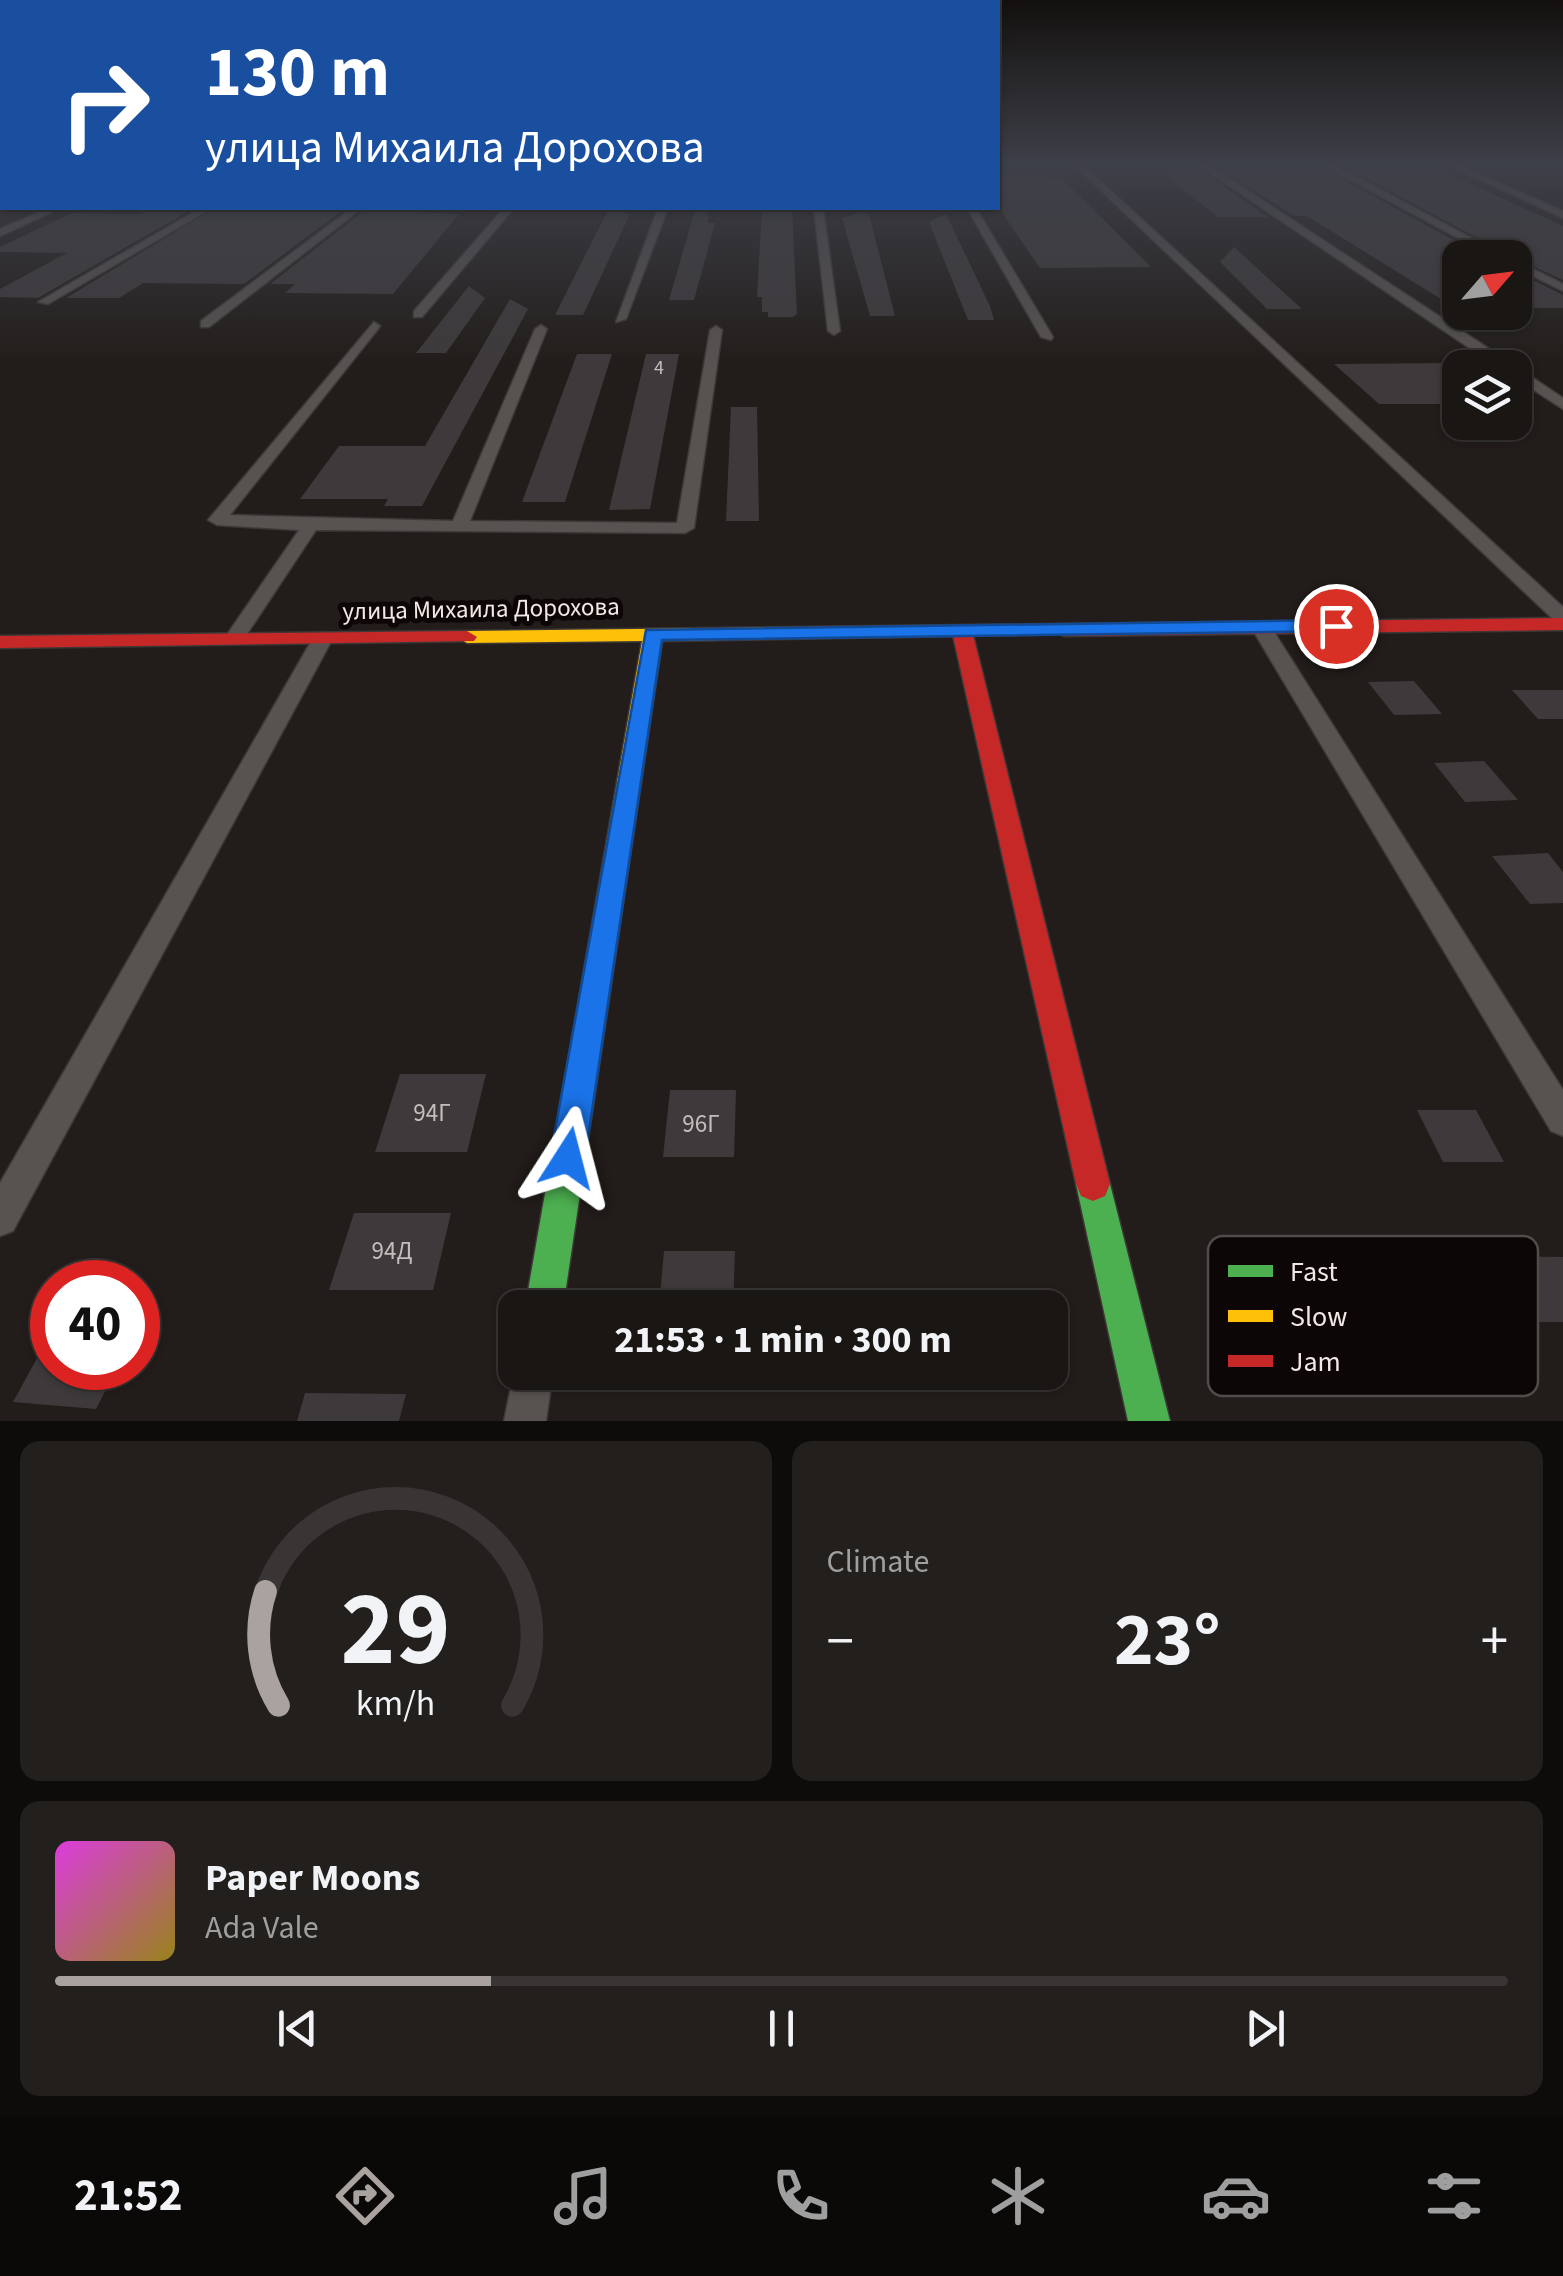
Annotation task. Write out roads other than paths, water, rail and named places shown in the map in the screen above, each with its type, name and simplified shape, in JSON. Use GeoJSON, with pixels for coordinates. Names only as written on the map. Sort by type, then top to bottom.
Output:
{"type":"FeatureCollection","features":[{"type":"Feature","properties":{"kind":"street"},"geometry":{"type":"LineString","coordinates":[[44,302],[165,232]]}},
{"type":"Feature","properties":{"kind":"street"},"geometry":{"type":"LineString","coordinates":[[204,324],[325,232]]}},
{"type":"Feature","properties":{"kind":"street"},"geometry":{"type":"LineString","coordinates":[[418,314],[488,232]]}},
{"type":"Feature","properties":{"kind":"street"},"geometry":{"type":"LineString","coordinates":[[620,318],[653,232]]}},
{"type":"Feature","properties":{"kind":"street"},"geometry":{"type":"LineString","coordinates":[[821,232],[834,330]]}},
{"type":"Feature","properties":{"kind":"street"},"geometry":{"type":"LineString","coordinates":[[985,232],[1047,337]]}},
{"type":"Feature","properties":{"kind":"street"},"geometry":{"type":"LineString","coordinates":[[1150,232],[1563,621]]}},
{"type":"Feature","properties":{"kind":"street"},"geometry":{"type":"LineString","coordinates":[[1304,232],[1482,350]]}},
{"type":"Feature","properties":{"kind":"street"},"geometry":{"type":"LineString","coordinates":[[1532,272],[1563,288]]}},
{"type":"Feature","properties":{"kind":"street"},"geometry":{"type":"LineString","coordinates":[[374,326],[216,520],[459,528],[685,528],[716,330]]}},
{"type":"Feature","properties":{"kind":"street"},"geometry":{"type":"LineString","coordinates":[[459,528],[541,329]]}},
{"type":"Feature","properties":{"kind":"street"},"geometry":{"type":"LineString","coordinates":[[1532,384],[1563,405]]}},
{"type":"Feature","properties":{"kind":"street"},"geometry":{"type":"LineString","coordinates":[[234,639],[312,525]]}},
{"type":"Feature","properties":{"kind":"street","name":"улица Михаила Дорохова"},"geometry":{"type":"LineString","coordinates":[[0,642],[1563,621]]}},
{"type":"Feature","properties":{"kind":"street"},"geometry":{"type":"LineString","coordinates":[[1261,627],[1563,1120]]}},
{"type":"Feature","properties":{"kind":"street"},"geometry":{"type":"LineString","coordinates":[[962,631],[1150,1421]]}},
{"type":"Feature","properties":{"kind":"street"},"geometry":{"type":"LineString","coordinates":[[547,1290],[653,634]]}},
{"type":"Feature","properties":{"kind":"street"},"geometry":{"type":"LineString","coordinates":[[0,1218],[324,638]]}},
{"type":"Feature","properties":{"kind":"street"},"geometry":{"type":"LineString","coordinates":[[525,1421],[530,1390]]}}]}
